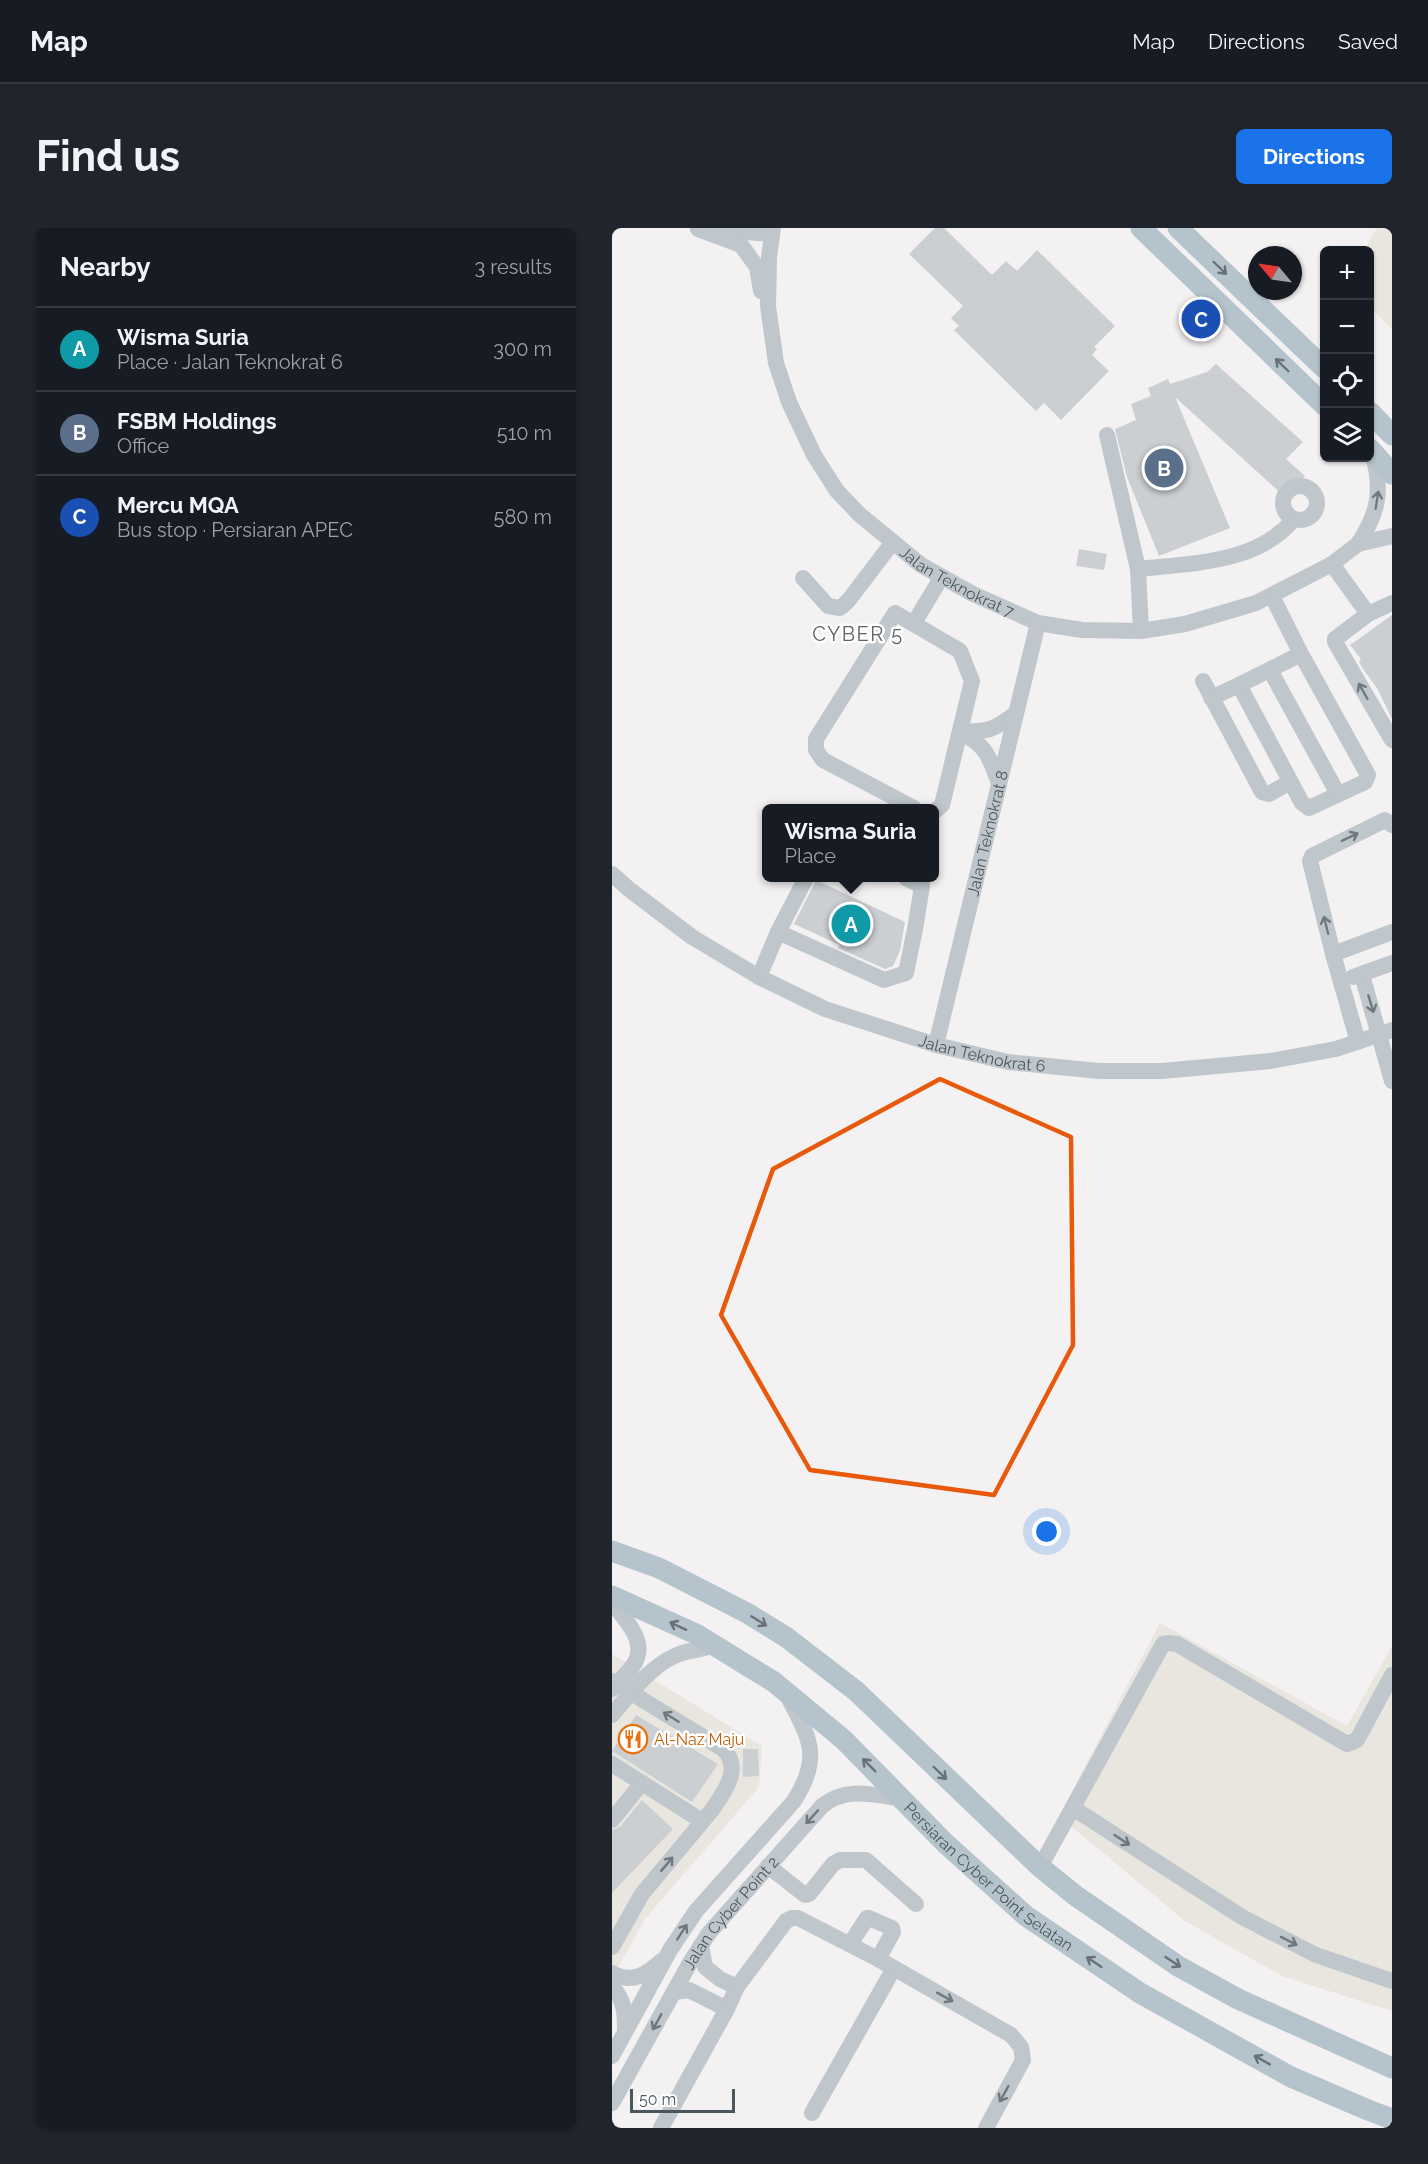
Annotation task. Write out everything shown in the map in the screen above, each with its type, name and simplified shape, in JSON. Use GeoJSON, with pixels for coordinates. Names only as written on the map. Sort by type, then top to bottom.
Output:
{"type":"FeatureCollection","features":[{"type":"Feature","properties":{"kind":"main road"},"geometry":{"type":"LineString","coordinates":[[1141,228],[1320,401]]}},
{"type":"Feature","properties":{"kind":"main road"},"geometry":{"type":"LineString","coordinates":[[1178,228],[1320,365]]}},
{"type":"Feature","properties":{"kind":"main road"},"geometry":{"type":"LineString","coordinates":[[1374,416],[1392,435]]}},
{"type":"Feature","properties":{"kind":"main road"},"geometry":{"type":"LineString","coordinates":[[1374,453],[1392,474]]}},
{"type":"Feature","properties":{"kind":"main road"},"geometry":{"type":"LineString","coordinates":[[612,1551],[659,1568],[747,1613],[786,1637],[855,1691],[1040,1867],[1076,1896],[1178,1966],[1238,1999],[1392,2068]]}},
{"type":"Feature","properties":{"kind":"main road","name":"Persiaran Cyber Point Selatan"},"geometry":{"type":"LineString","coordinates":[[612,1596],[696,1634],[785,1691],[844,1740],[945,1843],[1026,1916],[1140,1993],[1291,2077],[1392,2118]]}},
{"type":"Feature","properties":{"kind":"main road"},"geometry":{"type":"LineString","coordinates":[[1294,2025],[1392,2054]]}},
{"type":"Feature","properties":{"kind":"main road"},"geometry":{"type":"LineString","coordinates":[[1291,2077],[1371,2128]]}},
{"type":"Feature","properties":{"kind":"street"},"geometry":{"type":"LineString","coordinates":[[690,228],[773,231]]}},
{"type":"Feature","properties":{"kind":"street"},"geometry":{"type":"LineString","coordinates":[[698,229],[703,228]]}},
{"type":"Feature","properties":{"kind":"street"},"geometry":{"type":"LineString","coordinates":[[698,229],[741,245],[751,255],[757,267],[772,336]]}},
{"type":"Feature","properties":{"kind":"street","name":"Jalan Teknokrat 7"},"geometry":{"type":"LineString","coordinates":[[773,231],[768,306],[776,363],[789,402],[814,455],[837,491],[860,515],[921,565],[973,594],[1038,623],[1083,630],[1141,631],[1185,624],[1272,596],[1332,564],[1358,544],[1369,528],[1378,498],[1379,482],[1374,462]]}},
{"type":"Feature","properties":{"kind":"street"},"geometry":{"type":"LineString","coordinates":[[1107,435],[1138,569],[1141,631]]}},
{"type":"Feature","properties":{"kind":"street"},"geometry":{"type":"LineString","coordinates":[[1138,569],[1222,560],[1263,545],[1288,527],[1294,519]]}},
{"type":"Feature","properties":{"kind":"street","name":"Jalan Teknokrat 7"},"geometry":{"type":"LineString","coordinates":[[1358,544],[1392,536]]}},
{"type":"Feature","properties":{"kind":"street"},"geometry":{"type":"LineString","coordinates":[[803,578],[828,606],[840,608],[848,601],[893,542]]}},
{"type":"Feature","properties":{"kind":"street"},"geometry":{"type":"LineString","coordinates":[[1332,564],[1368,614]]}},
{"type":"Feature","properties":{"kind":"street"},"geometry":{"type":"LineString","coordinates":[[914,623],[941,578]]}},
{"type":"Feature","properties":{"kind":"street"},"geometry":{"type":"LineString","coordinates":[[1239,685],[1302,803],[1309,808],[1365,782],[1368,776],[1272,596]]}},
{"type":"Feature","properties":{"kind":"street"},"geometry":{"type":"LineString","coordinates":[[1392,603],[1368,614],[1335,639],[1392,740]]}},
{"type":"Feature","properties":{"kind":"street"},"geometry":{"type":"LineString","coordinates":[[906,804],[823,760],[816,750],[816,739],[896,613],[960,651],[972,681],[942,805],[939,807]]}},
{"type":"Feature","properties":{"kind":"street","name":"Jalan Teknokrat 8"},"geometry":{"type":"LineString","coordinates":[[936,1045],[1038,623]]}},
{"type":"Feature","properties":{"kind":"street"},"geometry":{"type":"LineString","coordinates":[[1211,698],[1301,654]]}},
{"type":"Feature","properties":{"kind":"street"},"geometry":{"type":"LineString","coordinates":[[1270,670],[1338,794]]}},
{"type":"Feature","properties":{"kind":"street"},"geometry":{"type":"LineString","coordinates":[[1203,681],[1263,792],[1269,794],[1290,782]]}},
{"type":"Feature","properties":{"kind":"street"},"geometry":{"type":"LineString","coordinates":[[960,732],[997,728],[1016,714]]}},
{"type":"Feature","properties":{"kind":"street"},"geometry":{"type":"LineString","coordinates":[[960,732],[979,742],[988,754],[999,783]]}},
{"type":"Feature","properties":{"kind":"street"},"geometry":{"type":"LineString","coordinates":[[1358,1042],[1310,861],[1312,856],[1385,820],[1392,825]]}},
{"type":"Feature","properties":{"kind":"street","name":"Jalan Teknokrat 6"},"geometry":{"type":"LineString","coordinates":[[612,874],[692,937],[759,977],[825,1009],[936,1045],[1008,1062],[1099,1071],[1162,1071],[1271,1061],[1336,1049],[1386,1032]]}},
{"type":"Feature","properties":{"kind":"street"},"geometry":{"type":"LineString","coordinates":[[759,977],[778,932],[804,882]]}},
{"type":"Feature","properties":{"kind":"street"},"geometry":{"type":"LineString","coordinates":[[778,932],[884,980],[906,973],[921,886],[914,882]]}},
{"type":"Feature","properties":{"kind":"street"},"geometry":{"type":"LineString","coordinates":[[1333,954],[1392,932]]}},
{"type":"Feature","properties":{"kind":"street"},"geometry":{"type":"LineString","coordinates":[[1342,980],[1392,963]]}},
{"type":"Feature","properties":{"kind":"street"},"geometry":{"type":"LineString","coordinates":[[1362,975],[1386,1032],[1392,1081]]}},
{"type":"Feature","properties":{"kind":"street"},"geometry":{"type":"LineString","coordinates":[[612,1603],[632,1626],[638,1644],[635,1662],[618,1686],[612,1715]]}},
{"type":"Feature","properties":{"kind":"street"},"geometry":{"type":"LineString","coordinates":[[1040,1867],[1163,1644],[1169,1642],[1178,1644],[1347,1744],[1357,1740],[1392,1674]]}},
{"type":"Feature","properties":{"kind":"street"},"geometry":{"type":"LineString","coordinates":[[618,1686],[662,1662],[714,1645]]}},
{"type":"Feature","properties":{"kind":"street"},"geometry":{"type":"LineString","coordinates":[[612,1947],[642,1894],[712,1810],[732,1772],[729,1755],[618,1686]]}},
{"type":"Feature","properties":{"kind":"street","name":"Jalan Cyber Point 2"},"geometry":{"type":"LineString","coordinates":[[612,2056],[667,1957],[696,1911],[803,1788],[811,1753],[808,1738],[785,1691]]}},
{"type":"Feature","properties":{"kind":"street"},"geometry":{"type":"LineString","coordinates":[[612,1764],[702,1821]]}},
{"type":"Feature","properties":{"kind":"street"},"geometry":{"type":"LineString","coordinates":[[612,1820],[642,1783]]}},
{"type":"Feature","properties":{"kind":"street","name":"Jalan Cyber Point 2"},"geometry":{"type":"LineString","coordinates":[[612,2103],[701,1945],[719,1921],[822,1806],[832,1798],[854,1793],[903,1799]]}},
{"type":"Feature","properties":{"kind":"street"},"geometry":{"type":"LineString","coordinates":[[1073,1808],[1242,1917],[1316,1955],[1392,1981]]}},
{"type":"Feature","properties":{"kind":"street"},"geometry":{"type":"LineString","coordinates":[[768,1866],[805,1895],[809,1894],[833,1864],[840,1860],[866,1860],[916,1904]]}},
{"type":"Feature","properties":{"kind":"street"},"geometry":{"type":"LineString","coordinates":[[661,2128],[737,1987],[786,1921],[798,1918],[878,1959],[1011,2035],[1021,2047],[1023,2060],[986,2128]]}},
{"type":"Feature","properties":{"kind":"street"},"geometry":{"type":"LineString","coordinates":[[850,1944],[867,1918],[892,1928],[893,1932],[878,1959]]}},
{"type":"Feature","properties":{"kind":"street"},"geometry":{"type":"LineString","coordinates":[[701,1945],[705,1967],[720,1979],[737,1987]]}},
{"type":"Feature","properties":{"kind":"street"},"geometry":{"type":"LineString","coordinates":[[612,1973],[627,1979],[640,1977],[667,1957]]}},
{"type":"Feature","properties":{"kind":"street"},"geometry":{"type":"LineString","coordinates":[[812,2113],[894,1968]]}},
{"type":"Feature","properties":{"kind":"street"},"geometry":{"type":"LineString","coordinates":[[612,1987],[620,1995],[625,2032]]}},
{"type":"Feature","properties":{"kind":"street"},"geometry":{"type":"LineString","coordinates":[[674,1992],[689,1990],[727,2009]]}},
{"type":"Feature","properties":{"kind":"highlighted area"},"geometry":{"type":"Polygon","coordinates":[[[940,1079],[1071,1137],[1073,1345],[994,1495],[810,1470],[721,1315],[773,1169],[940,1079]]]}},
{"type":"Feature","properties":{"kind":"shaded area"},"geometry":{"type":"Polygon","coordinates":[[[1377,228],[1392,228],[1392,329],[1374,311],[1374,246],[1367,246],[1377,228]]]}},
{"type":"Feature","properties":{"kind":"shaded area"},"geometry":{"type":"Polygon","coordinates":[[[1160,1623],[1347,1726],[1392,1646],[1392,2011],[1282,1976],[1185,1921],[1059,1816],[1160,1623]]]}},
{"type":"Feature","properties":{"kind":"shaded area"},"geometry":{"type":"Polygon","coordinates":[[[612,1654],[762,1746],[759,1787],[645,1919],[612,1978],[612,1654]]]}},
{"type":"Feature","properties":{"kind":"building"},"geometry":{"type":"Polygon","coordinates":[[[935,228],[944,228],[992,275],[1006,261],[1017,271],[1037,250],[1115,326],[1094,347],[1097,349],[1092,355],[1109,371],[1061,420],[1044,403],[1036,411],[954,330],[959,326],[951,318],[963,306],[909,254],[935,228]]]}},
{"type":"Feature","properties":{"kind":"building"},"geometry":{"type":"Polygon","coordinates":[[[1216,364],[1303,442],[1286,459],[1305,476],[1285,497],[1175,397],[1230,528],[1159,556],[1127,477],[1115,429],[1136,420],[1131,404],[1151,396],[1148,388],[1168,379],[1170,384],[1207,372],[1216,364]]]}},
{"type":"Feature","properties":{"kind":"building"},"geometry":{"type":"Polygon","coordinates":[[[1079,549],[1107,554],[1104,570],[1076,566],[1079,549]]]}},
{"type":"Feature","properties":{"kind":"building"},"geometry":{"type":"Polygon","coordinates":[[[1392,615],[1392,719],[1377,688],[1359,662],[1361,659],[1350,645],[1392,615]]]}},
{"type":"Feature","properties":{"kind":"building"},"geometry":{"type":"Polygon","coordinates":[[[815,882],[820,882],[905,922],[900,951],[893,966],[885,969],[838,948],[840,945],[794,924],[815,882]]]}},
{"type":"Feature","properties":{"kind":"building"},"geometry":{"type":"Polygon","coordinates":[[[636,1715],[718,1764],[692,1802],[612,1751],[636,1715]]]}},
{"type":"Feature","properties":{"kind":"building"},"geometry":{"type":"Polygon","coordinates":[[[743,1749],[758,1749],[759,1776],[743,1777],[743,1749]]]}},
{"type":"Feature","properties":{"kind":"building"},"geometry":{"type":"Polygon","coordinates":[[[642,1800],[673,1829],[612,1893],[612,1830],[620,1827],[642,1800]]]}},
{"type":"Feature","properties":{"kind":"place","name":"Mercu MQA"},"geometry":{"type":"Point","coordinates":[1201,319]}},
{"type":"Feature","properties":{"kind":"place","name":"FSBM Holdings"},"geometry":{"type":"Point","coordinates":[1164,468]}},
{"type":"Feature","properties":{"kind":"place","name":"Wisma Suria"},"geometry":{"type":"Point","coordinates":[851,924]}},
{"type":"Feature","properties":{"kind":"place","name":"Al-Naz Maju"},"geometry":{"type":"Point","coordinates":[633,1739]}},
{"type":"Feature","properties":{"kind":"district","name":"CYBER 5"},"geometry":{"type":"Point","coordinates":[858,634]}}]}
